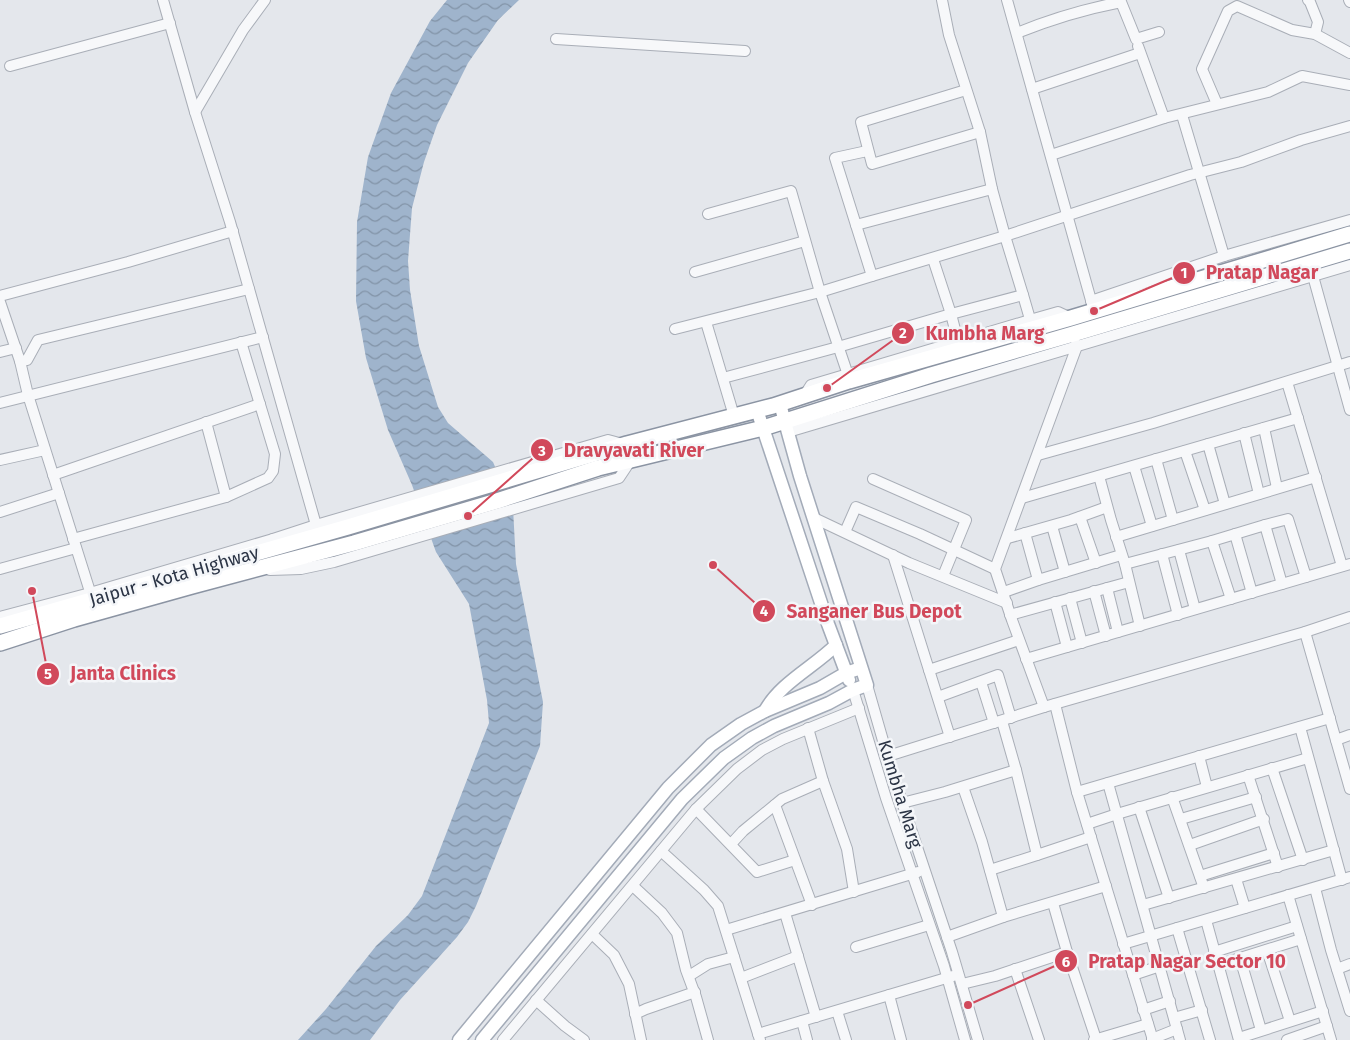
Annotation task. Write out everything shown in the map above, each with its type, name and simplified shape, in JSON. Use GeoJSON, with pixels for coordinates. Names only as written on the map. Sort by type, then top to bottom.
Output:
{"type":"FeatureCollection","features":[{"type":"Feature","properties":{"kind":"highway"},"geometry":{"type":"LineString","coordinates":[[0,643],[74,619],[354,543],[497,501],[626,444],[780,404],[848,377],[1032,324],[1071,318],[1093,306],[1350,234]]}},
{"type":"Feature","properties":{"kind":"highway"},"geometry":{"type":"LineString","coordinates":[[567,470],[631,460],[763,428],[787,427],[931,375],[1075,340],[1350,251]]}},
{"type":"Feature","properties":{"kind":"highway","name":"Jaipur - Kota Highway"},"geometry":{"type":"LineString","coordinates":[[0,626],[91,596],[273,543],[348,527],[567,470]]}},
{"type":"Feature","properties":{"kind":"main road","name":"Kumbha Marg"},"geometry":{"type":"LineString","coordinates":[[780,404],[867,685]]}},
{"type":"Feature","properties":{"kind":"main road","name":"Kumbha Marg"},"geometry":{"type":"LineString","coordinates":[[758,410],[836,645],[853,690]]}},
{"type":"Feature","properties":{"kind":"main road"},"geometry":{"type":"LineString","coordinates":[[765,711],[770,702],[836,645]]}},
{"type":"Feature","properties":{"kind":"main road"},"geometry":{"type":"LineString","coordinates":[[459,1040],[668,788],[712,745],[741,724],[765,711],[820,688],[846,673],[861,668]]}},
{"type":"Feature","properties":{"kind":"main road"},"geometry":{"type":"LineString","coordinates":[[482,1040],[682,800],[724,758],[752,738],[774,726],[867,685]]}},
{"type":"Feature","properties":{"kind":"street"},"geometry":{"type":"LineString","coordinates":[[163,0],[195,112],[233,231],[316,524]]}},
{"type":"Feature","properties":{"kind":"street"},"geometry":{"type":"LineString","coordinates":[[195,112],[242,30],[265,0]]}},
{"type":"Feature","properties":{"kind":"street"},"geometry":{"type":"LineString","coordinates":[[942,0],[949,35],[980,132],[992,189],[1032,324]]}},
{"type":"Feature","properties":{"kind":"street"},"geometry":{"type":"LineString","coordinates":[[1007,0],[1093,306],[1224,256],[1350,220]]}},
{"type":"Feature","properties":{"kind":"street"},"geometry":{"type":"LineString","coordinates":[[1308,0],[1318,22],[1315,34]]}},
{"type":"Feature","properties":{"kind":"street"},"geometry":{"type":"LineString","coordinates":[[1017,33],[1084,9],[1121,2],[1164,118]]}},
{"type":"Feature","properties":{"kind":"street"},"geometry":{"type":"LineString","coordinates":[[1217,104],[1202,68],[1228,11],[1237,6],[1292,30],[1315,34],[1350,53]]}},
{"type":"Feature","properties":{"kind":"street"},"geometry":{"type":"LineString","coordinates":[[10,66],[170,23]]}},
{"type":"Feature","properties":{"kind":"street"},"geometry":{"type":"LineString","coordinates":[[1136,39],[1159,32]]}},
{"type":"Feature","properties":{"kind":"street"},"geometry":{"type":"LineString","coordinates":[[556,39],[745,51]]}},
{"type":"Feature","properties":{"kind":"street"},"geometry":{"type":"LineString","coordinates":[[1032,89],[1140,53]]}},
{"type":"Feature","properties":{"kind":"street"},"geometry":{"type":"LineString","coordinates":[[1051,155],[1164,118],[1268,92],[1302,76],[1350,85]]}},
{"type":"Feature","properties":{"kind":"street"},"geometry":{"type":"LineString","coordinates":[[966,90],[861,122],[867,150],[872,164],[980,132]]}},
{"type":"Feature","properties":{"kind":"street"},"geometry":{"type":"LineString","coordinates":[[1182,115],[1224,256]]}},
{"type":"Feature","properties":{"kind":"street"},"geometry":{"type":"LineString","coordinates":[[675,329],[820,292],[933,259],[1199,172],[1242,162],[1301,140],[1350,126]]}},
{"type":"Feature","properties":{"kind":"street"},"geometry":{"type":"LineString","coordinates":[[867,150],[835,158],[872,276]]}},
{"type":"Feature","properties":{"kind":"street"},"geometry":{"type":"LineString","coordinates":[[856,225],[992,189]]}},
{"type":"Feature","properties":{"kind":"street"},"geometry":{"type":"LineString","coordinates":[[708,214],[791,191],[820,292],[848,377]]}},
{"type":"Feature","properties":{"kind":"street"},"geometry":{"type":"LineString","coordinates":[[0,296],[128,262],[233,231]]}},
{"type":"Feature","properties":{"kind":"street"},"geometry":{"type":"LineString","coordinates":[[695,272],[805,241]]}},
{"type":"Feature","properties":{"kind":"street"},"geometry":{"type":"LineString","coordinates":[[933,259],[959,346]]}},
{"type":"Feature","properties":{"kind":"street"},"geometry":{"type":"LineString","coordinates":[[1044,707],[1010,615],[996,569],[1038,455],[1075,340],[1350,265]]}},
{"type":"Feature","properties":{"kind":"street"},"geometry":{"type":"LineString","coordinates":[[1313,276],[1350,410]]}},
{"type":"Feature","properties":{"kind":"street"},"geometry":{"type":"LineString","coordinates":[[20,361],[27,360],[38,340],[249,289]]}},
{"type":"Feature","properties":{"kind":"street"},"geometry":{"type":"LineString","coordinates":[[723,378],[1023,295]]}},
{"type":"Feature","properties":{"kind":"street"},"geometry":{"type":"LineString","coordinates":[[0,302],[16,348],[28,395],[91,596],[0,617]]}},
{"type":"Feature","properties":{"kind":"street"},"geometry":{"type":"LineString","coordinates":[[706,322],[734,416]]}},
{"type":"Feature","properties":{"kind":"street"},"geometry":{"type":"LineString","coordinates":[[0,403],[263,337]]}},
{"type":"Feature","properties":{"kind":"street"},"geometry":{"type":"LineString","coordinates":[[0,569],[75,543],[226,496],[268,478],[274,471],[275,454],[241,342]]}},
{"type":"Feature","properties":{"kind":"street"},"geometry":{"type":"LineString","coordinates":[[0,352],[16,348]]}},
{"type":"Feature","properties":{"kind":"street"},"geometry":{"type":"LineString","coordinates":[[1038,455],[1153,423],[1350,362]]}},
{"type":"Feature","properties":{"kind":"street"},"geometry":{"type":"LineString","coordinates":[[1026,659],[1346,565],[1316,477],[1287,382]]}},
{"type":"Feature","properties":{"kind":"street"},"geometry":{"type":"LineString","coordinates":[[53,475],[260,404]]}},
{"type":"Feature","properties":{"kind":"street"},"geometry":{"type":"LineString","coordinates":[[1022,498],[1298,418]]}},
{"type":"Feature","properties":{"kind":"street"},"geometry":{"type":"LineString","coordinates":[[206,422],[226,496]]}},
{"type":"Feature","properties":{"kind":"street"},"geometry":{"type":"LineString","coordinates":[[1264,428],[1278,488]]}},
{"type":"Feature","properties":{"kind":"street"},"geometry":{"type":"LineString","coordinates":[[1244,434],[1259,494]]}},
{"type":"Feature","properties":{"kind":"street"},"geometry":{"type":"LineString","coordinates":[[273,543],[316,524],[608,440],[626,444]]}},
{"type":"Feature","properties":{"kind":"street"},"geometry":{"type":"LineString","coordinates":[[1208,444],[1225,504]]}},
{"type":"Feature","properties":{"kind":"street"},"geometry":{"type":"LineString","coordinates":[[0,460],[45,450]]}},
{"type":"Feature","properties":{"kind":"street"},"geometry":{"type":"LineString","coordinates":[[1185,451],[1205,510]]}},
{"type":"Feature","properties":{"kind":"street"},"geometry":{"type":"LineString","coordinates":[[1156,459],[1173,520]]}},
{"type":"Feature","properties":{"kind":"street"},"geometry":{"type":"LineString","coordinates":[[250,571],[302,569],[343,559],[619,478],[631,460]]}},
{"type":"Feature","properties":{"kind":"street"},"geometry":{"type":"LineString","coordinates":[[1134,466],[1152,526]]}},
{"type":"Feature","properties":{"kind":"street"},"geometry":{"type":"LineString","coordinates":[[1099,476],[1140,626]]}},
{"type":"Feature","properties":{"kind":"street"},"geometry":{"type":"LineString","coordinates":[[1116,537],[1316,477]]}},
{"type":"Feature","properties":{"kind":"street"},"geometry":{"type":"LineString","coordinates":[[873,479],[966,520],[943,576]]}},
{"type":"Feature","properties":{"kind":"street"},"geometry":{"type":"LineString","coordinates":[[0,512],[59,494]]}},
{"type":"Feature","properties":{"kind":"street"},"geometry":{"type":"LineString","coordinates":[[846,532],[856,507],[996,569]]}},
{"type":"Feature","properties":{"kind":"street"},"geometry":{"type":"LineString","coordinates":[[1008,538],[1052,526],[1107,507]]}},
{"type":"Feature","properties":{"kind":"street"},"geometry":{"type":"LineString","coordinates":[[1080,517],[1096,563]]}},
{"type":"Feature","properties":{"kind":"street"},"geometry":{"type":"LineString","coordinates":[[814,518],[894,555],[1007,602]]}},
{"type":"Feature","properties":{"kind":"street"},"geometry":{"type":"LineString","coordinates":[[1004,592],[1096,563],[1162,554],[1288,519],[1306,577]]}},
{"type":"Feature","properties":{"kind":"street"},"geometry":{"type":"LineString","coordinates":[[1266,525],[1282,584]]}},
{"type":"Feature","properties":{"kind":"street"},"geometry":{"type":"LineString","coordinates":[[1052,526],[1065,572]]}},
{"type":"Feature","properties":{"kind":"street"},"geometry":{"type":"LineString","coordinates":[[1026,534],[1038,580]]}},
{"type":"Feature","properties":{"kind":"street"},"geometry":{"type":"LineString","coordinates":[[1235,534],[1252,592]]}},
{"type":"Feature","properties":{"kind":"street"},"geometry":{"type":"LineString","coordinates":[[1212,541],[1231,599]]}},
{"type":"Feature","properties":{"kind":"street"},"geometry":{"type":"LineString","coordinates":[[1179,550],[1195,609]]}},
{"type":"Feature","properties":{"kind":"street"},"geometry":{"type":"LineString","coordinates":[[1162,554],[1178,615]]}},
{"type":"Feature","properties":{"kind":"street"},"geometry":{"type":"LineString","coordinates":[[894,555],[950,737]]}},
{"type":"Feature","properties":{"kind":"street"},"geometry":{"type":"LineString","coordinates":[[1010,615],[1129,582]]}},
{"type":"Feature","properties":{"kind":"street"},"geometry":{"type":"LineString","coordinates":[[1106,588],[1118,632]]}},
{"type":"Feature","properties":{"kind":"street"},"geometry":{"type":"LineString","coordinates":[[1094,592],[1106,636]]}},
{"type":"Feature","properties":{"kind":"street"},"geometry":{"type":"LineString","coordinates":[[1070,598],[1082,643]]}},
{"type":"Feature","properties":{"kind":"street"},"geometry":{"type":"LineString","coordinates":[[1055,602],[1067,647]]}},
{"type":"Feature","properties":{"kind":"street"},"geometry":{"type":"LineString","coordinates":[[888,756],[1044,707],[1305,632],[1350,617]]}},
{"type":"Feature","properties":{"kind":"street"},"geometry":{"type":"LineString","coordinates":[[1305,632],[1349,783]]}},
{"type":"Feature","properties":{"kind":"street"},"geometry":{"type":"LineString","coordinates":[[929,670],[1019,640]]}},
{"type":"Feature","properties":{"kind":"street"},"geometry":{"type":"LineString","coordinates":[[938,697],[998,675],[1002,721],[1037,855]]}},
{"type":"Feature","properties":{"kind":"street"},"geometry":{"type":"LineString","coordinates":[[981,682],[1002,721]]}},
{"type":"Feature","properties":{"kind":"street","name":"Kumbha Marg"},"geometry":{"type":"LineString","coordinates":[[867,685],[902,803],[947,937],[978,1040]]}},
{"type":"Feature","properties":{"kind":"street","name":"Kumbha Marg"},"geometry":{"type":"LineString","coordinates":[[853,690],[886,798],[947,978],[965,1040]]}},
{"type":"Feature","properties":{"kind":"street"},"geometry":{"type":"LineString","coordinates":[[1056,704],[1077,792],[1152,1040],[1177,1029]]}},
{"type":"Feature","properties":{"kind":"street"},"geometry":{"type":"LineString","coordinates":[[503,1040],[696,809],[737,769],[762,750],[808,728],[859,708]]}},
{"type":"Feature","properties":{"kind":"street"},"geometry":{"type":"LineString","coordinates":[[1077,792],[1330,718]]}},
{"type":"Feature","properties":{"kind":"street"},"geometry":{"type":"LineString","coordinates":[[1124,944],[1346,879],[1334,850],[1300,727]]}},
{"type":"Feature","properties":{"kind":"street"},"geometry":{"type":"LineString","coordinates":[[808,728],[823,781],[848,849],[854,892]]}},
{"type":"Feature","properties":{"kind":"street"},"geometry":{"type":"LineString","coordinates":[[1336,740],[1350,735]]}},
{"type":"Feature","properties":{"kind":"street"},"geometry":{"type":"LineString","coordinates":[[1199,756],[1206,787]]}},
{"type":"Feature","properties":{"kind":"street"},"geometry":{"type":"LineString","coordinates":[[1087,824],[1172,797],[1308,758]]}},
{"type":"Feature","properties":{"kind":"street"},"geometry":{"type":"LineString","coordinates":[[1272,768],[1302,860]]}},
{"type":"Feature","properties":{"kind":"street"},"geometry":{"type":"LineString","coordinates":[[902,803],[963,787],[1016,770]]}},
{"type":"Feature","properties":{"kind":"street"},"geometry":{"type":"LineString","coordinates":[[1248,775],[1278,866]]}},
{"type":"Feature","properties":{"kind":"street"},"geometry":{"type":"LineString","coordinates":[[731,844],[743,830],[782,799],[823,781]]}},
{"type":"Feature","properties":{"kind":"street"},"geometry":{"type":"LineString","coordinates":[[1108,783],[1180,1040]]}},
{"type":"Feature","properties":{"kind":"street"},"geometry":{"type":"LineString","coordinates":[[963,787],[982,842],[1003,917]]}},
{"type":"Feature","properties":{"kind":"street"},"geometry":{"type":"LineString","coordinates":[[1181,819],[1256,796]]}},
{"type":"Feature","properties":{"kind":"street"},"geometry":{"type":"LineString","coordinates":[[1172,797],[1204,888]]}},
{"type":"Feature","properties":{"kind":"street"},"geometry":{"type":"LineString","coordinates":[[775,805],[812,905]]}},
{"type":"Feature","properties":{"kind":"street"},"geometry":{"type":"LineString","coordinates":[[1139,807],[1169,898]]}},
{"type":"Feature","properties":{"kind":"street"},"geometry":{"type":"LineString","coordinates":[[696,809],[757,872],[795,860]]}},
{"type":"Feature","properties":{"kind":"street"},"geometry":{"type":"LineString","coordinates":[[1190,845],[1264,819]]}},
{"type":"Feature","properties":{"kind":"street"},"geometry":{"type":"LineString","coordinates":[[990,870],[1091,837]]}},
{"type":"Feature","properties":{"kind":"street"},"geometry":{"type":"LineString","coordinates":[[1143,906],[1334,850]]}},
{"type":"Feature","properties":{"kind":"street"},"geometry":{"type":"LineString","coordinates":[[661,851],[718,906],[759,1037],[802,1021],[947,978],[960,979],[1015,969],[1067,952]]}},
{"type":"Feature","properties":{"kind":"street"},"geometry":{"type":"LineString","coordinates":[[1200,876],[1274,853]]}},
{"type":"Feature","properties":{"kind":"street"},"geometry":{"type":"LineString","coordinates":[[726,930],[924,870]]}},
{"type":"Feature","properties":{"kind":"street"},"geometry":{"type":"LineString","coordinates":[[1236,879],[1245,908]]}},
{"type":"Feature","properties":{"kind":"street"},"geometry":{"type":"LineString","coordinates":[[633,886],[662,913],[677,933],[708,1040]]}},
{"type":"Feature","properties":{"kind":"street"},"geometry":{"type":"LineString","coordinates":[[947,937],[1003,917],[1106,886]]}},
{"type":"Feature","properties":{"kind":"street"},"geometry":{"type":"LineString","coordinates":[[1315,888],[1350,1011]]}},
{"type":"Feature","properties":{"kind":"street"},"geometry":{"type":"LineString","coordinates":[[1288,896],[1332,1040]]}},
{"type":"Feature","properties":{"kind":"street"},"geometry":{"type":"LineString","coordinates":[[1052,903],[1095,1040],[1148,1024]]}},
{"type":"Feature","properties":{"kind":"street"},"geometry":{"type":"LineString","coordinates":[[785,913],[816,1017]]}},
{"type":"Feature","properties":{"kind":"street"},"geometry":{"type":"LineString","coordinates":[[1206,920],[1239,1039],[1261,1030],[1323,1011]]}},
{"type":"Feature","properties":{"kind":"street"},"geometry":{"type":"LineString","coordinates":[[856,947],[929,925]]}},
{"type":"Feature","properties":{"kind":"street"},"geometry":{"type":"LineString","coordinates":[[1214,952],[1297,926]]}},
{"type":"Feature","properties":{"kind":"street"},"geometry":{"type":"LineString","coordinates":[[1177,928],[1210,1040]]}},
{"type":"Feature","properties":{"kind":"street"},"geometry":{"type":"LineString","coordinates":[[592,934],[614,955],[629,984],[641,1040]]}},
{"type":"Feature","properties":{"kind":"street"},"geometry":{"type":"LineString","coordinates":[[1218,964],[1301,939]]}},
{"type":"Feature","properties":{"kind":"street"},"geometry":{"type":"LineString","coordinates":[[1267,950],[1290,1021]]}},
{"type":"Feature","properties":{"kind":"street"},"geometry":{"type":"LineString","coordinates":[[689,976],[708,964],[734,956]]}},
{"type":"Feature","properties":{"kind":"street"},"geometry":{"type":"LineString","coordinates":[[741,978],[798,956]]}},
{"type":"Feature","properties":{"kind":"street"},"geometry":{"type":"LineString","coordinates":[[1240,958],[1261,1030]]}},
{"type":"Feature","properties":{"kind":"street"},"geometry":{"type":"LineString","coordinates":[[1337,969],[1350,964]]}},
{"type":"Feature","properties":{"kind":"street"},"geometry":{"type":"LineString","coordinates":[[1133,975],[1160,966]]}},
{"type":"Feature","properties":{"kind":"street"},"geometry":{"type":"LineString","coordinates":[[1015,969],[1039,1040]]}},
{"type":"Feature","properties":{"kind":"street"},"geometry":{"type":"LineString","coordinates":[[635,1014],[695,992]]}},
{"type":"Feature","properties":{"kind":"street"},"geometry":{"type":"LineString","coordinates":[[889,996],[901,1040]]}},
{"type":"Feature","properties":{"kind":"street"},"geometry":{"type":"LineString","coordinates":[[536,1000],[581,1039]]}},
{"type":"Feature","properties":{"kind":"street"},"geometry":{"type":"LineString","coordinates":[[1144,1010],[1170,1001]]}},
{"type":"Feature","properties":{"kind":"street"},"geometry":{"type":"LineString","coordinates":[[1174,1018],[1202,1010]]}},
{"type":"Feature","properties":{"kind":"street"},"geometry":{"type":"LineString","coordinates":[[837,1011],[846,1040]]}},
{"type":"Feature","properties":{"kind":"street"},"geometry":{"type":"LineString","coordinates":[[802,1021],[807,1040]]}},
{"type":"Feature","properties":{"kind":"street"},"geometry":{"type":"LineString","coordinates":[[1287,1040],[1328,1026]]}},
{"type":"Feature","properties":{"kind":"water"},"geometry":{"type":"Polygon","coordinates":[[[447,0],[519,0],[498,20],[468,63],[437,125],[424,162],[412,208],[408,261],[410,290],[419,346],[438,407],[448,423],[493,462],[513,508],[516,564],[543,702],[540,746],[476,906],[468,922],[457,937],[400,1000],[370,1040],[298,1040],[326,1009],[376,946],[408,915],[422,896],[489,723],[487,700],[469,604],[436,552],[412,485],[388,430],[366,358],[356,301],[357,222],[368,157],[391,93],[430,21],[447,0]]]}},
{"type":"Feature","properties":{"kind":"place","name":"Pratap Nagar"},"geometry":{"type":"Point","coordinates":[1094,311]}},
{"type":"Feature","properties":{"kind":"place","name":"Kumbha Marg"},"geometry":{"type":"Point","coordinates":[827,388]}},
{"type":"Feature","properties":{"kind":"place","name":"Dravyavati River"},"geometry":{"type":"Point","coordinates":[468,516]}},
{"type":"Feature","properties":{"kind":"place","name":"Sanganer Bus Depot"},"geometry":{"type":"Point","coordinates":[713,565]}},
{"type":"Feature","properties":{"kind":"place","name":"Janta Clinics"},"geometry":{"type":"Point","coordinates":[32,591]}},
{"type":"Feature","properties":{"kind":"place","name":"Pratap Nagar Sector 10"},"geometry":{"type":"Point","coordinates":[968,1005]}}]}
